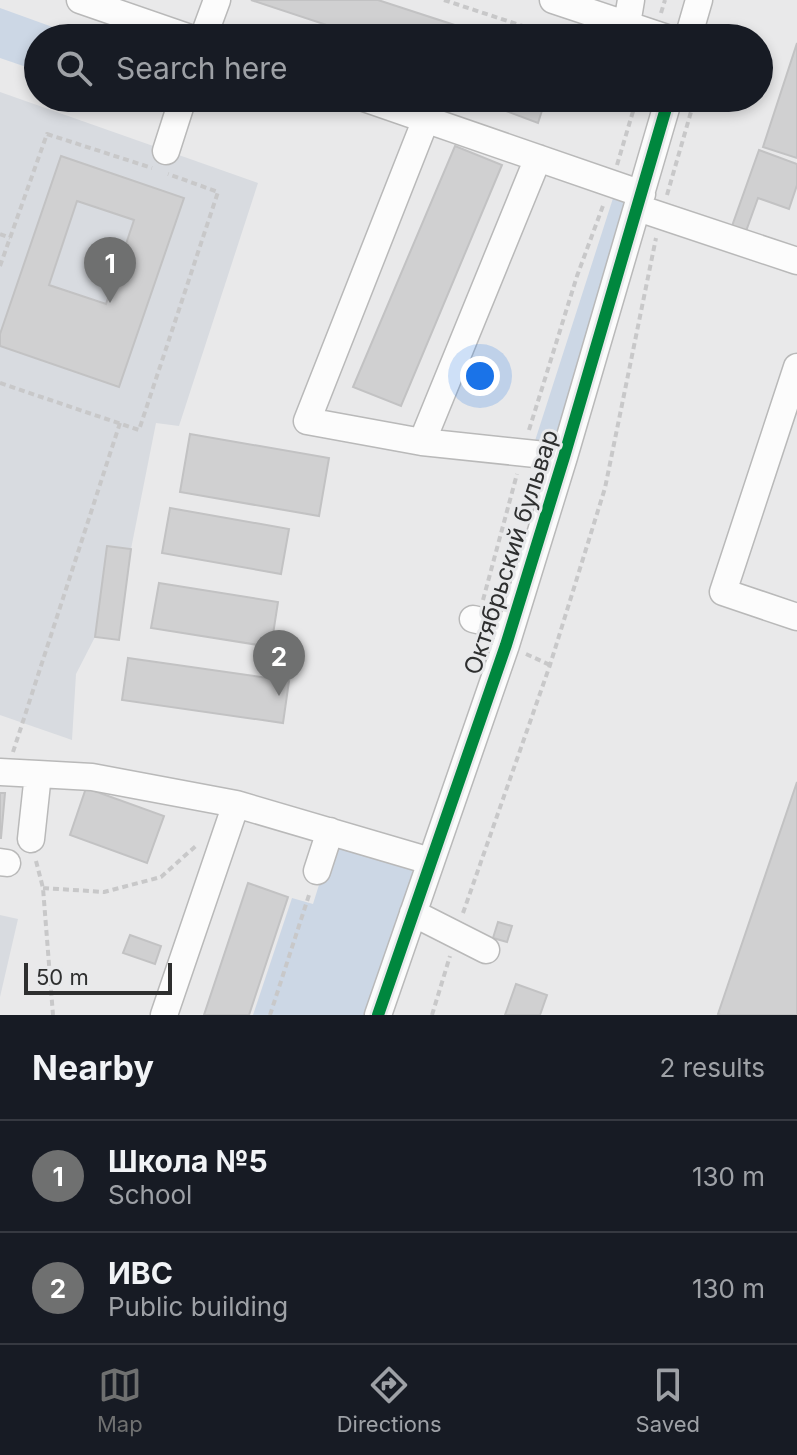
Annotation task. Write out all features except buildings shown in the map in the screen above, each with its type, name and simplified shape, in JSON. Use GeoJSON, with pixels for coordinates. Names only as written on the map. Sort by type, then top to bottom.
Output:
{"type":"FeatureCollection","features":[{"type":"Feature","properties":{"kind":"street"},"geometry":{"type":"LineString","coordinates":[[80,0],[149,24]]}},
{"type":"Feature","properties":{"kind":"street"},"geometry":{"type":"LineString","coordinates":[[208,24],[217,0]]}},
{"type":"Feature","properties":{"kind":"street"},"geometry":{"type":"LineString","coordinates":[[553,0],[629,12],[647,24]]}},
{"type":"Feature","properties":{"kind":"street"},"geometry":{"type":"LineString","coordinates":[[692,24],[699,0]]}},
{"type":"Feature","properties":{"kind":"street"},"geometry":{"type":"LineString","coordinates":[[166,151],[179,112]]}},
{"type":"Feature","properties":{"kind":"street"},"geometry":{"type":"LineString","coordinates":[[405,112],[611,183],[647,206],[797,261]]}},
{"type":"Feature","properties":{"kind":"street","name":"Октябрьский бульвар"},"geometry":{"type":"LineString","coordinates":[[378,1015],[511,628],[647,206],[666,112]]}},
{"type":"Feature","properties":{"kind":"street"},"geometry":{"type":"LineString","coordinates":[[426,119],[307,421],[422,442],[564,457]]}},
{"type":"Feature","properties":{"kind":"street"},"geometry":{"type":"LineString","coordinates":[[422,442],[538,158]]}},
{"type":"Feature","properties":{"kind":"street"},"geometry":{"type":"LineString","coordinates":[[797,367],[723,592],[797,617]]}},
{"type":"Feature","properties":{"kind":"street"},"geometry":{"type":"LineString","coordinates":[[476,619],[511,628]]}},
{"type":"Feature","properties":{"kind":"street"},"geometry":{"type":"LineString","coordinates":[[3,772],[92,777],[236,804],[430,861]]}},
{"type":"Feature","properties":{"kind":"street"},"geometry":{"type":"LineString","coordinates":[[31,839],[38,774]]}},
{"type":"Feature","properties":{"kind":"street"},"geometry":{"type":"LineString","coordinates":[[164,1015],[236,804]]}},
{"type":"Feature","properties":{"kind":"street"},"geometry":{"type":"LineString","coordinates":[[317,871],[330,831]]}},
{"type":"Feature","properties":{"kind":"street"},"geometry":{"type":"LineString","coordinates":[[413,913],[486,950]]}},
{"type":"Feature","properties":{"kind":"path"},"geometry":{"type":"LineString","coordinates":[[444,0],[517,24]]}},
{"type":"Feature","properties":{"kind":"path"},"geometry":{"type":"LineString","coordinates":[[476,619],[577,276],[633,112]]}},
{"type":"Feature","properties":{"kind":"path"},"geometry":{"type":"LineString","coordinates":[[432,1015],[456,935],[550,665],[605,488],[647,206],[689,112]]}},
{"type":"Feature","properties":{"kind":"path"},"geometry":{"type":"LineString","coordinates":[[0,266],[47,134],[218,192],[139,430],[0,383]]}},
{"type":"Feature","properties":{"kind":"path"},"geometry":{"type":"LineString","coordinates":[[0,234],[10,238]]}},
{"type":"Feature","properties":{"kind":"path"},"geometry":{"type":"LineString","coordinates":[[3,772],[120,423]]}},
{"type":"Feature","properties":{"kind":"path"},"geometry":{"type":"LineString","coordinates":[[31,839],[43,888],[53,1015]]}},
{"type":"Feature","properties":{"kind":"path"},"geometry":{"type":"LineString","coordinates":[[43,888],[104,892],[161,877],[202,840]]}},
{"type":"Feature","properties":{"kind":"path"},"geometry":{"type":"LineString","coordinates":[[270,1015],[317,871]]}},
{"type":"Feature","properties":{"kind":"shaded area"},"geometry":{"type":"Polygon","coordinates":[[[0,8],[44,24],[24,24],[24,66],[0,58],[0,8]]]}},
{"type":"Feature","properties":{"kind":"shaded area"},"geometry":{"type":"Polygon","coordinates":[[[0,92],[24,100],[24,112],[57,112],[258,183],[179,426],[156,423],[131,549],[107,546],[95,637],[76,674],[72,740],[0,715],[0,92]]]}},
{"type":"Feature","properties":{"kind":"shaded area"},"geometry":{"type":"Polygon","coordinates":[[[615,192],[634,199],[560,449],[533,447],[615,192]]]}},
{"type":"Feature","properties":{"kind":"shaded area"},"geometry":{"type":"Polygon","coordinates":[[[333,840],[422,866],[371,1015],[253,1015],[292,898],[313,904],[333,840]]]}},
{"type":"Feature","properties":{"kind":"shaded area"},"geometry":{"type":"Polygon","coordinates":[[[0,915],[18,919],[0,997],[0,915]]]}},
{"type":"Feature","properties":{"kind":"cycle path"},"geometry":{"type":"LineString","coordinates":[[378,1015],[506,645],[665,112]]}},
{"type":"Feature","properties":{"kind":"place","name":"Школа №5"},"geometry":{"type":"Point","coordinates":[110,303]}},
{"type":"Feature","properties":{"kind":"place","name":"ИВС"},"geometry":{"type":"Point","coordinates":[279,696]}}]}
